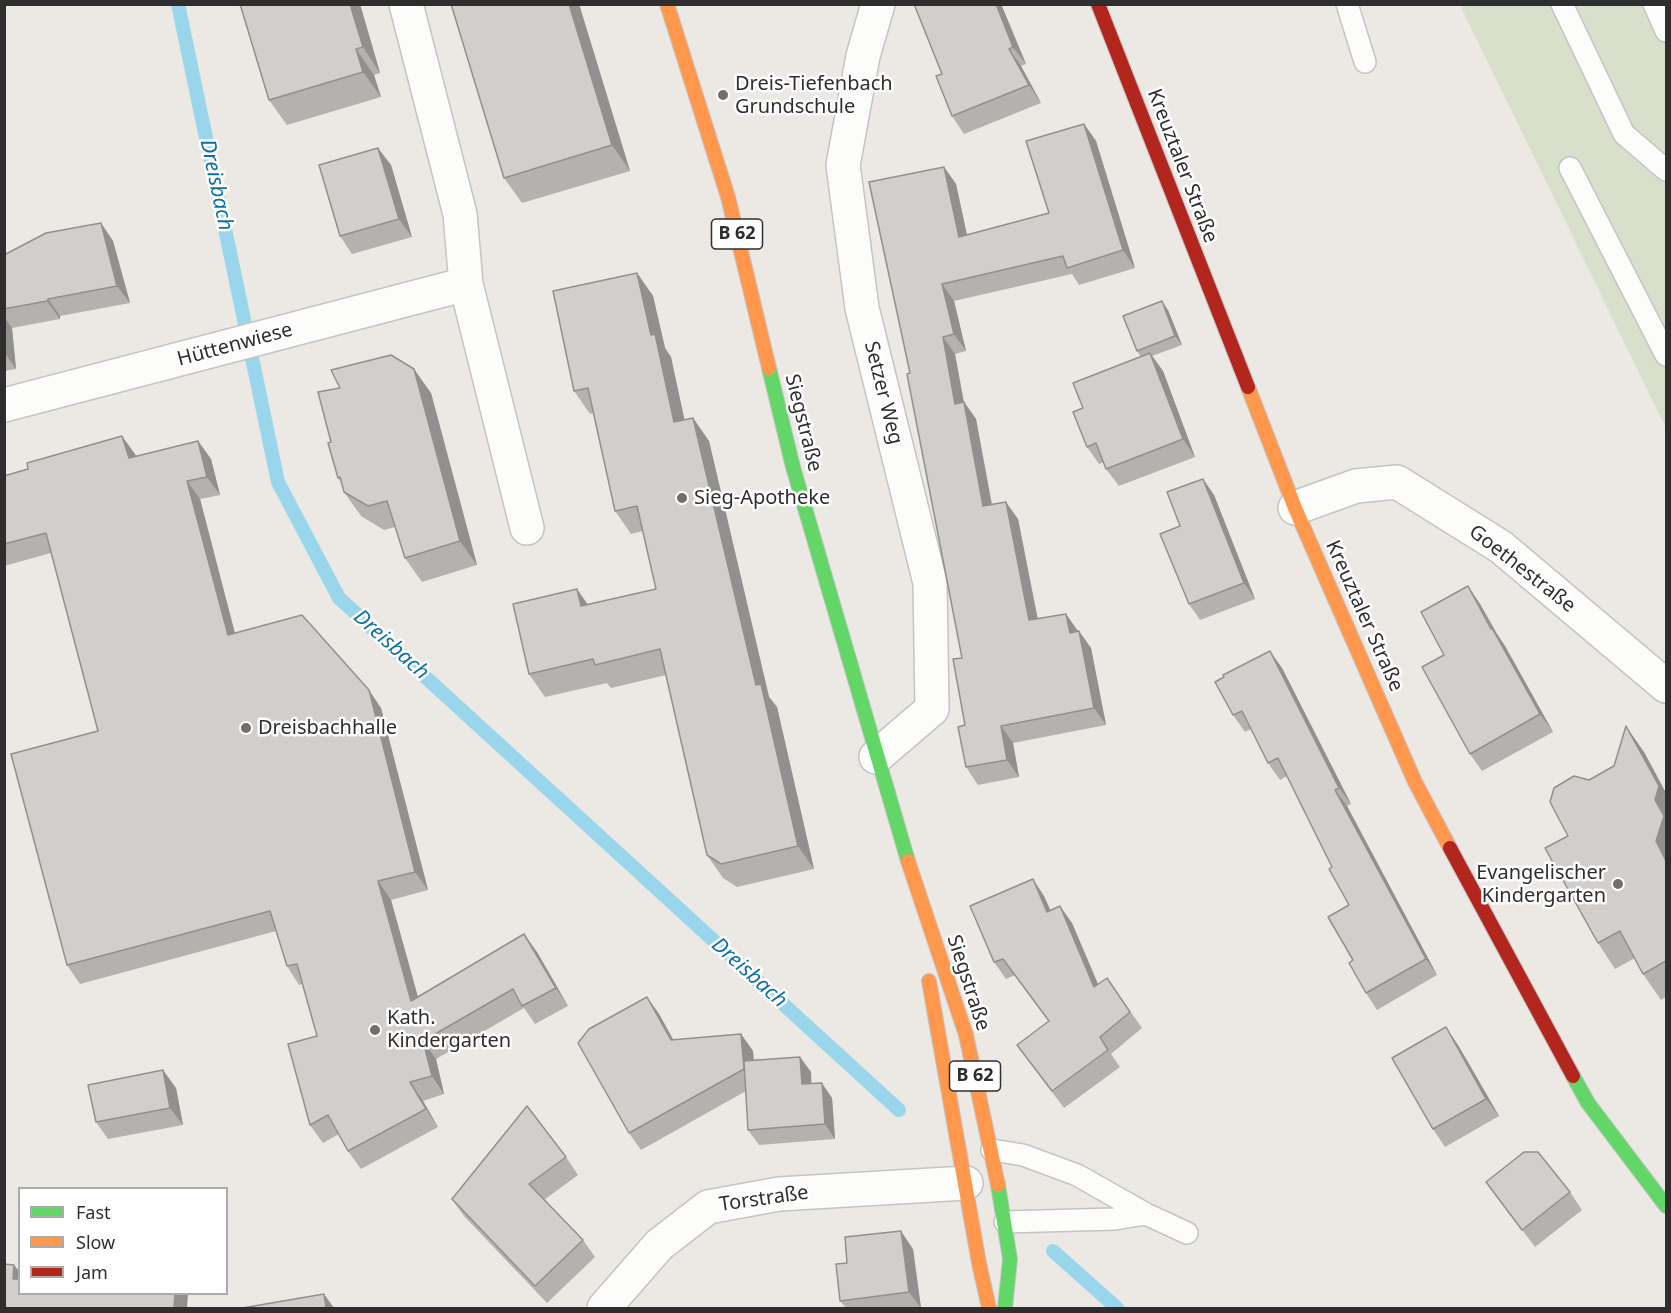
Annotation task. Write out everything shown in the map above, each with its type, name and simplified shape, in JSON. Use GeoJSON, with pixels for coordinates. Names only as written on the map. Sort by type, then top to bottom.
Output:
{"type":"FeatureCollection","features":[{"type":"Feature","properties":{"kind":"main road","name":"Siegstraße"},"geometry":{"type":"LineString","coordinates":[[667,4],[728,197],[793,468],[876,757],[904,850],[966,1035],[992,1150],[1005,1222],[1010,1259],[1005,1308]]}},
{"type":"Feature","properties":{"kind":"main road","name":"Kreuztaler Straße"},"geometry":{"type":"LineString","coordinates":[[1098,4],[1295,508],[1415,782],[1588,1103],[1666,1206]]}},
{"type":"Feature","properties":{"kind":"main road","name":"Siegstraße"},"geometry":{"type":"LineString","coordinates":[[904,850],[989,1308]]}},
{"type":"Feature","properties":{"kind":"street"},"geometry":{"type":"LineString","coordinates":[[406,4],[460,214],[466,284],[527,528]]}},
{"type":"Feature","properties":{"kind":"street","name":"Setzer Weg"},"geometry":{"type":"LineString","coordinates":[[876,757],[932,709],[930,583],[862,308],[843,165],[863,56],[878,4]]}},
{"type":"Feature","properties":{"kind":"street","name":"Hüttenwiese"},"geometry":{"type":"LineString","coordinates":[[4,405],[466,284]]}},
{"type":"Feature","properties":{"kind":"street","name":"Goethestraße"},"geometry":{"type":"LineString","coordinates":[[1295,508],[1356,486],[1397,482],[1501,547],[1666,686]]}},
{"type":"Feature","properties":{"kind":"street","name":"Torstraße"},"geometry":{"type":"LineString","coordinates":[[604,1308],[659,1245],[708,1207],[779,1194],[966,1183]]}},
{"type":"Feature","properties":{"kind":"lane"},"geometry":{"type":"LineString","coordinates":[[1347,4],[1365,63]]}},
{"type":"Feature","properties":{"kind":"lane"},"geometry":{"type":"LineString","coordinates":[[1562,4],[1624,134],[1666,170]]}},
{"type":"Feature","properties":{"kind":"lane"},"geometry":{"type":"LineString","coordinates":[[1654,4],[1666,31]]}},
{"type":"Feature","properties":{"kind":"lane"},"geometry":{"type":"LineString","coordinates":[[1570,168],[1666,355]]}},
{"type":"Feature","properties":{"kind":"lane"},"geometry":{"type":"LineString","coordinates":[[992,1150],[1023,1155],[1077,1175],[1146,1214],[1187,1233]]}},
{"type":"Feature","properties":{"kind":"lane"},"geometry":{"type":"LineString","coordinates":[[1005,1222],[1115,1219],[1146,1214]]}},
{"type":"Feature","properties":{"kind":"green space"},"geometry":{"type":"Polygon","coordinates":[[[1460,5],[1666,5],[1666,428],[1460,5]]]}},
{"type":"Feature","properties":{"kind":"building"},"geometry":{"type":"Polygon","coordinates":[[[240,4],[350,4],[363,47],[356,49],[363,72],[269,100],[240,4]]]}},
{"type":"Feature","properties":{"kind":"building"},"geometry":{"type":"Polygon","coordinates":[[[451,4],[569,4],[612,145],[504,178],[451,4]]]}},
{"type":"Feature","properties":{"kind":"building"},"geometry":{"type":"Polygon","coordinates":[[[914,4],[996,4],[1013,47],[1009,49],[1029,85],[952,116],[936,76],[942,74],[914,4]]]}},
{"type":"Feature","properties":{"kind":"building"},"geometry":{"type":"Polygon","coordinates":[[[1084,124],[1123,250],[1067,268],[1063,256],[942,284],[954,334],[943,337],[955,404],[964,402],[983,506],[1006,502],[1029,620],[1066,614],[1070,633],[1079,631],[1094,708],[1001,726],[1007,760],[966,767],[958,727],[965,725],[953,659],[962,658],[907,374],[910,373],[869,182],[944,167],[959,237],[1049,213],[1026,141],[1084,124]]]}},
{"type":"Feature","properties":{"kind":"building"},"geometry":{"type":"Polygon","coordinates":[[[378,148],[399,219],[340,236],[319,165],[378,148]]]}},
{"type":"Feature","properties":{"kind":"building"},"geometry":{"type":"Polygon","coordinates":[[[101,223],[117,286],[4,309],[4,255],[46,233],[101,223]]]}},
{"type":"Feature","properties":{"kind":"building"},"geometry":{"type":"Polygon","coordinates":[[[637,273],[651,335],[655,334],[674,422],[693,418],[756,685],[761,684],[798,846],[721,864],[707,855],[660,649],[595,665],[593,659],[529,674],[513,604],[577,589],[581,606],[656,589],[637,506],[615,511],[588,388],[574,391],[553,291],[637,273]]]}},
{"type":"Feature","properties":{"kind":"building"},"geometry":{"type":"Polygon","coordinates":[[[1162,301],[1175,336],[1137,351],[1123,316],[1162,301]]]}},
{"type":"Feature","properties":{"kind":"building"},"geometry":{"type":"Polygon","coordinates":[[[1150,353],[1183,439],[1106,469],[1096,443],[1087,447],[1073,412],[1083,408],[1073,383],[1150,353]]]}},
{"type":"Feature","properties":{"kind":"building"},"geometry":{"type":"Polygon","coordinates":[[[391,355],[414,369],[460,541],[405,558],[387,501],[368,506],[344,492],[328,443],[331,442],[318,392],[340,388],[331,370],[391,355]]]}},
{"type":"Feature","properties":{"kind":"building","name":"Dreisbachhalle"},"geometry":{"type":"Polygon","coordinates":[[[122,436],[129,458],[198,441],[207,477],[187,481],[228,635],[302,615],[369,690],[415,872],[378,881],[411,1001],[524,934],[556,988],[522,1006],[513,989],[423,1041],[432,1076],[410,1082],[426,1109],[348,1151],[328,1115],[310,1125],[288,1044],[317,1036],[297,964],[287,966],[270,911],[67,965],[11,754],[98,731],[46,533],[4,544],[4,476],[28,469],[27,463],[122,436]]]}},
{"type":"Feature","properties":{"kind":"building"},"geometry":{"type":"Polygon","coordinates":[[[1203,479],[1244,583],[1189,604],[1160,534],[1180,526],[1167,492],[1203,479]]]}},
{"type":"Feature","properties":{"kind":"building"},"geometry":{"type":"Polygon","coordinates":[[[1468,586],[1540,714],[1470,754],[1422,667],[1444,655],[1421,612],[1468,586]]]}},
{"type":"Feature","properties":{"kind":"building"},"geometry":{"type":"Polygon","coordinates":[[[1270,651],[1339,788],[1335,790],[1426,959],[1366,993],[1349,963],[1353,960],[1328,917],[1349,905],[1329,869],[1332,867],[1278,758],[1268,763],[1242,711],[1233,715],[1215,682],[1224,677],[1223,675],[1270,651]]]}},
{"type":"Feature","properties":{"kind":"building","name":"Evangelischer Kindergarten"},"geometry":{"type":"Polygon","coordinates":[[[1626,726],[1659,786],[1655,800],[1664,816],[1656,841],[1666,861],[1666,961],[1643,974],[1620,931],[1598,943],[1545,848],[1568,836],[1550,802],[1554,788],[1574,776],[1589,780],[1614,766],[1626,726]]]}},
{"type":"Feature","properties":{"kind":"building"},"geometry":{"type":"Polygon","coordinates":[[[1033,879],[1047,912],[1060,906],[1094,987],[1107,978],[1130,1012],[1100,1037],[1108,1050],[1052,1091],[1017,1045],[1049,1021],[1003,959],[994,962],[970,906],[1033,879]]]}},
{"type":"Feature","properties":{"kind":"building"},"geometry":{"type":"Polygon","coordinates":[[[647,997],[671,1040],[741,1034],[744,1069],[629,1133],[578,1043],[589,1029],[647,997]]]}},
{"type":"Feature","properties":{"kind":"building"},"geometry":{"type":"Polygon","coordinates":[[[1446,1027],[1486,1099],[1433,1129],[1392,1058],[1446,1027]]]}},
{"type":"Feature","properties":{"kind":"building"},"geometry":{"type":"Polygon","coordinates":[[[800,1057],[802,1084],[822,1083],[825,1124],[748,1130],[744,1061],[800,1057]]]}},
{"type":"Feature","properties":{"kind":"building"},"geometry":{"type":"Polygon","coordinates":[[[163,1070],[170,1108],[96,1122],[88,1085],[163,1070]]]}},
{"type":"Feature","properties":{"kind":"building"},"geometry":{"type":"Polygon","coordinates":[[[527,1106],[566,1157],[529,1184],[583,1240],[535,1286],[452,1199],[527,1106]]]}},
{"type":"Feature","properties":{"kind":"building"},"geometry":{"type":"Polygon","coordinates":[[[1524,1152],[1538,1152],[1570,1192],[1522,1230],[1486,1182],[1524,1152]]]}},
{"type":"Feature","properties":{"kind":"building"},"geometry":{"type":"Polygon","coordinates":[[[901,1231],[909,1292],[840,1301],[836,1264],[847,1263],[845,1237],[901,1231]]]}},
{"type":"Feature","properties":{"kind":"building"},"geometry":{"type":"Polygon","coordinates":[[[4,1264],[14,1265],[13,1279],[18,1279],[18,1295],[175,1295],[174,1308],[4,1308],[4,1264]]]}},
{"type":"Feature","properties":{"kind":"building"},"geometry":{"type":"Polygon","coordinates":[[[324,1294],[326,1308],[242,1308],[324,1294]]]}},
{"type":"Feature","properties":{"kind":"waterway","name":"Dreisbach"},"geometry":{"type":"LineString","coordinates":[[178,4],[278,482],[339,598],[899,1110]]}},
{"type":"Feature","properties":{"kind":"waterway","name":"Dreisbach"},"geometry":{"type":"LineString","coordinates":[[1053,1251],[1117,1308]]}},
{"type":"Feature","properties":{"kind":"traffic: fast"},"geometry":{"type":"LineString","coordinates":[[769,368],[793,467],[908,861]]}},
{"type":"Feature","properties":{"kind":"traffic: fast"},"geometry":{"type":"LineString","coordinates":[[1573,1076],[1588,1103],[1666,1206]]}},
{"type":"Feature","properties":{"kind":"traffic: fast"},"geometry":{"type":"LineString","coordinates":[[998,1185],[1010,1259],[1005,1308]]}},
{"type":"Feature","properties":{"kind":"traffic: slow"},"geometry":{"type":"LineString","coordinates":[[667,4],[728,197],[769,368]]}},
{"type":"Feature","properties":{"kind":"traffic: slow"},"geometry":{"type":"LineString","coordinates":[[1248,387],[1295,508],[1415,782],[1450,848]]}},
{"type":"Feature","properties":{"kind":"traffic: slow"},"geometry":{"type":"LineString","coordinates":[[908,861],[966,1035],[998,1185]]}},
{"type":"Feature","properties":{"kind":"traffic: slow"},"geometry":{"type":"LineString","coordinates":[[929,981],[989,1308]]}},
{"type":"Feature","properties":{"kind":"traffic: jam"},"geometry":{"type":"LineString","coordinates":[[1098,4],[1248,387]]}},
{"type":"Feature","properties":{"kind":"traffic: jam"},"geometry":{"type":"LineString","coordinates":[[1450,848],[1573,1076]]}},
{"type":"Feature","properties":{"kind":"place","name":"Dreis-Tiefenbach Grundschule"},"geometry":{"type":"Point","coordinates":[723,95]}},
{"type":"Feature","properties":{"kind":"place","name":"Sieg-Apotheke"},"geometry":{"type":"Point","coordinates":[682,498]}},
{"type":"Feature","properties":{"kind":"place","name":"Dreisbachhalle"},"geometry":{"type":"Point","coordinates":[246,728]}},
{"type":"Feature","properties":{"kind":"place","name":"Evangelischer Kindergarten"},"geometry":{"type":"Point","coordinates":[1618,884]}},
{"type":"Feature","properties":{"kind":"place","name":"Kath. Kindergarten"},"geometry":{"type":"Point","coordinates":[375,1030]}}]}
